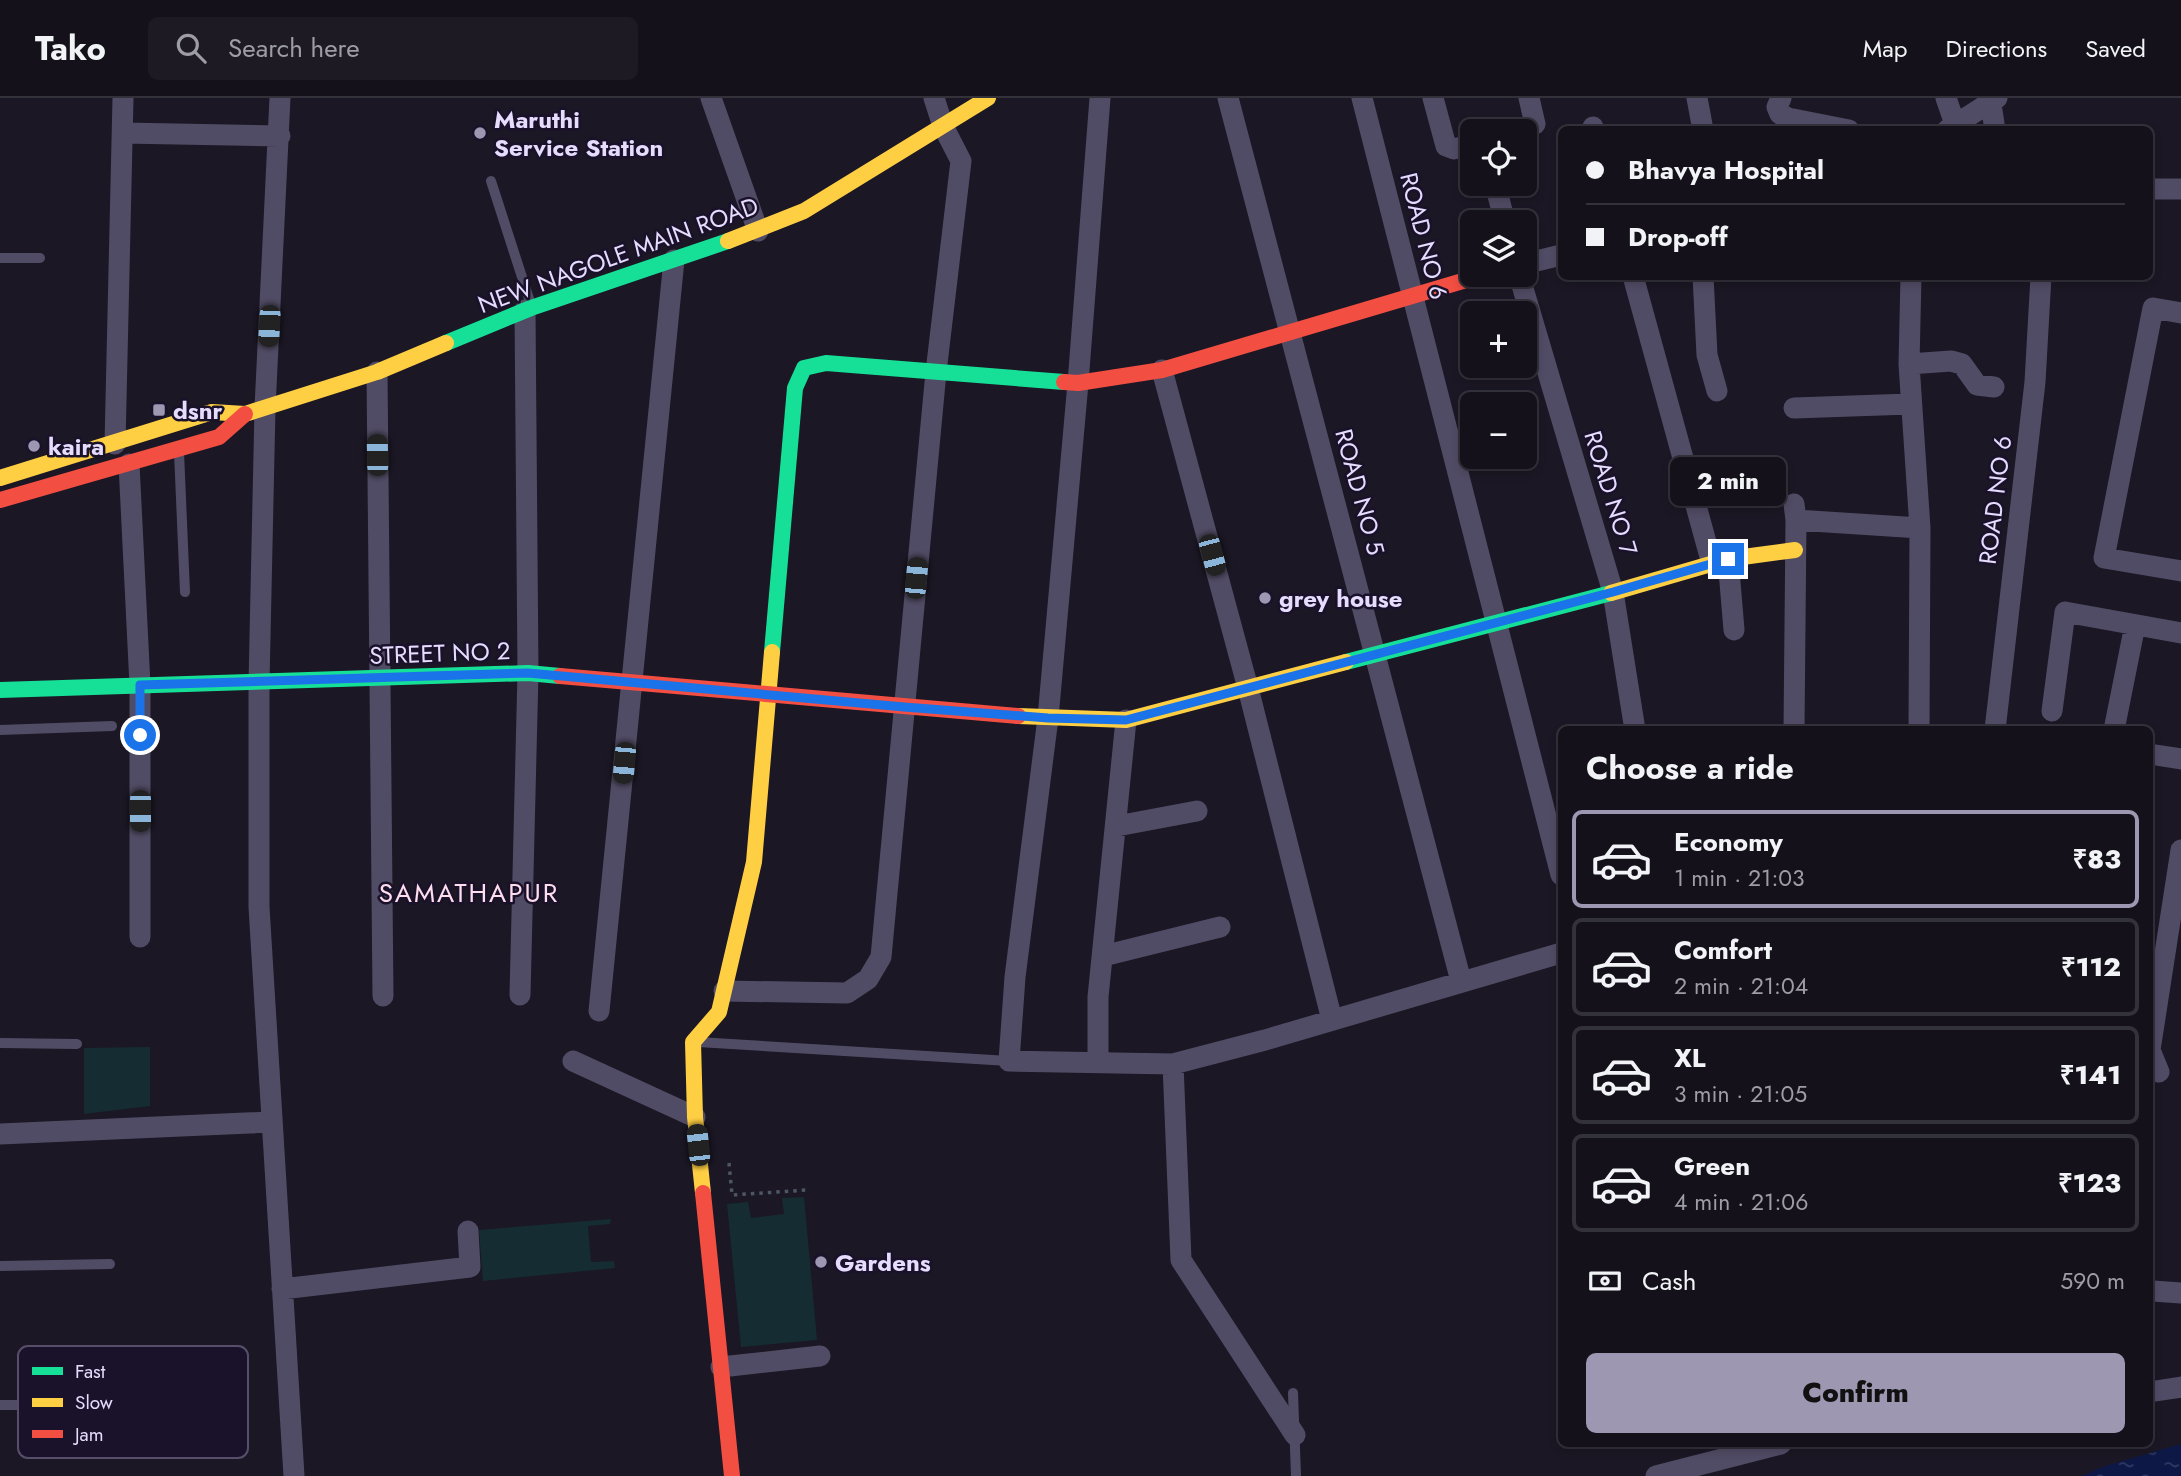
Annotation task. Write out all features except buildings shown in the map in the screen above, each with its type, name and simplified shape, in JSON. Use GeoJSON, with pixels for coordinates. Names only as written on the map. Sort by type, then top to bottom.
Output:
{"type":"FeatureCollection","features":[{"type":"Feature","properties":{"kind":"street"},"geometry":{"type":"LineString","coordinates":[[115,444],[122,98]]}},
{"type":"Feature","properties":{"kind":"street"},"geometry":{"type":"LineString","coordinates":[[281,98],[280,136],[255,411],[259,682],[258,907],[294,1476]]}},
{"type":"Feature","properties":{"kind":"street"},"geometry":{"type":"LineString","coordinates":[[711,98],[758,231]]}},
{"type":"Feature","properties":{"kind":"street"},"geometry":{"type":"LineString","coordinates":[[724,991],[847,993],[868,979],[881,957],[936,372],[961,162],[943,126],[934,98]]}},
{"type":"Feature","properties":{"kind":"street","name":"NEW NAGOLE MAIN ROAD"},"geometry":{"type":"LineString","coordinates":[[0,478],[212,412],[255,411],[377,372],[528,309],[758,231],[804,212],[988,98]]}},
{"type":"Feature","properties":{"kind":"street"},"geometry":{"type":"LineString","coordinates":[[1100,98],[1048,718],[1015,977],[1009,1061],[1173,1064],[1558,954]]}},
{"type":"Feature","properties":{"kind":"street","name":"ROAD NO 5"},"geometry":{"type":"LineString","coordinates":[[1228,98],[1461,981]]}},
{"type":"Feature","properties":{"kind":"street","name":"ROAD NO 6"},"geometry":{"type":"LineString","coordinates":[[1362,98],[1558,863]]}},
{"type":"Feature","properties":{"kind":"street"},"geometry":{"type":"LineString","coordinates":[[1433,98],[1446,146],[1454,149],[1460,147]]}},
{"type":"Feature","properties":{"kind":"street"},"geometry":{"type":"LineString","coordinates":[[1529,98],[1534,119]]}},
{"type":"Feature","properties":{"kind":"street"},"geometry":{"type":"LineString","coordinates":[[1697,98],[1702,126]]}},
{"type":"Feature","properties":{"kind":"street"},"geometry":{"type":"LineString","coordinates":[[1781,98],[1777,107],[1780,114],[1829,126]]}},
{"type":"Feature","properties":{"kind":"street"},"geometry":{"type":"LineString","coordinates":[[1946,98],[1951,126]]}},
{"type":"Feature","properties":{"kind":"street"},"geometry":{"type":"LineString","coordinates":[[1953,126],[1994,101],[1995,126]]}},
{"type":"Feature","properties":{"kind":"street"},"geometry":{"type":"LineString","coordinates":[[123,133],[280,136]]}},
{"type":"Feature","properties":{"kind":"street"},"geometry":{"type":"LineString","coordinates":[[2153,189],[2181,189]]}},
{"type":"Feature","properties":{"kind":"street"},"geometry":{"type":"LineString","coordinates":[[1537,261],[1558,256]]}},
{"type":"Feature","properties":{"kind":"street"},"geometry":{"type":"LineString","coordinates":[[599,1011],[674,260]]}},
{"type":"Feature","properties":{"kind":"street"},"geometry":{"type":"LineString","coordinates":[[1634,280],[1720,562],[1734,630]]}},
{"type":"Feature","properties":{"kind":"street"},"geometry":{"type":"LineString","coordinates":[[1703,280],[1707,355],[1717,391]]}},
{"type":"Feature","properties":{"kind":"street"},"geometry":{"type":"LineString","coordinates":[[1911,280],[1910,404],[1920,528],[1919,726]]}},
{"type":"Feature","properties":{"kind":"street","name":"ROAD NO 6"},"geometry":{"type":"LineString","coordinates":[[1995,726],[2035,382],[2041,280]]}},
{"type":"Feature","properties":{"kind":"street"},"geometry":{"type":"LineString","coordinates":[[732,1476],[737,1446],[721,1367],[695,1117],[692,1042],[719,1012],[754,862],[794,388],[800,372],[807,365],[826,363],[1078,383],[1162,370],[1460,281]]}},
{"type":"Feature","properties":{"kind":"street","name":"ROAD NO 7"},"geometry":{"type":"LineString","coordinates":[[1523,287],[1613,592],[1634,726]]}},
{"type":"Feature","properties":{"kind":"street"},"geometry":{"type":"LineString","coordinates":[[2181,313],[2153,307],[2104,558],[2181,571]]}},
{"type":"Feature","properties":{"kind":"street"},"geometry":{"type":"LineString","coordinates":[[520,995],[528,673],[528,309]]}},
{"type":"Feature","properties":{"kind":"street"},"geometry":{"type":"LineString","coordinates":[[1909,364],[1951,361],[1962,364],[1977,385],[1994,387]]}},
{"type":"Feature","properties":{"kind":"street"},"geometry":{"type":"LineString","coordinates":[[1162,370],[1248,688],[1332,1020]]}},
{"type":"Feature","properties":{"kind":"street"},"geometry":{"type":"LineString","coordinates":[[377,372],[383,996]]}},
{"type":"Feature","properties":{"kind":"street"},"geometry":{"type":"LineString","coordinates":[[1794,408],[1910,404]]}},
{"type":"Feature","properties":{"kind":"street","name":"NEW NAGOLE MAIN ROAD"},"geometry":{"type":"LineString","coordinates":[[0,500],[219,437],[255,411]]}},
{"type":"Feature","properties":{"kind":"street"},"geometry":{"type":"LineString","coordinates":[[129,464],[140,685],[140,937]]}},
{"type":"Feature","properties":{"kind":"street"},"geometry":{"type":"LineString","coordinates":[[1794,726],[1795,512],[1920,528]]}},
{"type":"Feature","properties":{"kind":"street","name":"STREET NO 2"},"geometry":{"type":"LineString","coordinates":[[0,690],[528,673],[904,707],[1048,718],[1126,720],[1720,562],[1795,550]]}},
{"type":"Feature","properties":{"kind":"street"},"geometry":{"type":"LineString","coordinates":[[2052,711],[2065,612],[2181,633]]}},
{"type":"Feature","properties":{"kind":"street"},"geometry":{"type":"LineString","coordinates":[[2115,726],[2135,625]]}},
{"type":"Feature","properties":{"kind":"street"},"geometry":{"type":"LineString","coordinates":[[1098,1063],[1098,997],[1126,720]]}},
{"type":"Feature","properties":{"kind":"street"},"geometry":{"type":"LineString","coordinates":[[2153,755],[2181,759]]}},
{"type":"Feature","properties":{"kind":"street"},"geometry":{"type":"LineString","coordinates":[[1117,826],[1197,811]]}},
{"type":"Feature","properties":{"kind":"street"},"geometry":{"type":"LineString","coordinates":[[2153,1031],[2181,850]]}},
{"type":"Feature","properties":{"kind":"street"},"geometry":{"type":"LineString","coordinates":[[1103,956],[1220,927]]}},
{"type":"Feature","properties":{"kind":"street"},"geometry":{"type":"LineString","coordinates":[[2153,1057],[2159,1072]]}},
{"type":"Feature","properties":{"kind":"street"},"geometry":{"type":"LineString","coordinates":[[573,1060],[695,1117]]}},
{"type":"Feature","properties":{"kind":"street"},"geometry":{"type":"LineString","coordinates":[[1173,1064],[1181,1260],[1295,1435]]}},
{"type":"Feature","properties":{"kind":"street"},"geometry":{"type":"LineString","coordinates":[[0,1135],[270,1122]]}},
{"type":"Feature","properties":{"kind":"street"},"geometry":{"type":"LineString","coordinates":[[282,1289],[470,1267],[468,1231]]}},
{"type":"Feature","properties":{"kind":"street"},"geometry":{"type":"LineString","coordinates":[[2153,1292],[2181,1293]]}},
{"type":"Feature","properties":{"kind":"street"},"geometry":{"type":"LineString","coordinates":[[721,1367],[820,1356]]}},
{"type":"Feature","properties":{"kind":"street"},"geometry":{"type":"LineString","coordinates":[[2153,1391],[2181,1387]]}},
{"type":"Feature","properties":{"kind":"street"},"geometry":{"type":"LineString","coordinates":[[1656,1476],[1769,1447]]}},
{"type":"Feature","properties":{"kind":"lane"},"geometry":{"type":"LineString","coordinates":[[491,180],[528,309]]}},
{"type":"Feature","properties":{"kind":"lane"},"geometry":{"type":"LineString","coordinates":[[0,258],[40,258]]}},
{"type":"Feature","properties":{"kind":"lane"},"geometry":{"type":"LineString","coordinates":[[178,449],[185,592]]}},
{"type":"Feature","properties":{"kind":"lane"},"geometry":{"type":"LineString","coordinates":[[0,730],[112,726]]}},
{"type":"Feature","properties":{"kind":"lane"},"geometry":{"type":"LineString","coordinates":[[692,1042],[1009,1061]]}},
{"type":"Feature","properties":{"kind":"lane"},"geometry":{"type":"LineString","coordinates":[[0,1043],[77,1044]]}},
{"type":"Feature","properties":{"kind":"lane"},"geometry":{"type":"LineString","coordinates":[[0,1266],[110,1264]]}},
{"type":"Feature","properties":{"kind":"lane"},"geometry":{"type":"LineString","coordinates":[[1293,1393],[1296,1476]]}},
{"type":"Feature","properties":{"kind":"lane"},"geometry":{"type":"LineString","coordinates":[[0,1405],[18,1405]]}},
{"type":"Feature","properties":{"kind":"path"},"geometry":{"type":"LineString","coordinates":[[729,1163],[732,1195],[807,1190]]}},
{"type":"Feature","properties":{"kind":"green space"},"geometry":{"type":"Polygon","coordinates":[[[150,1047],[150,1106],[84,1114],[84,1048],[150,1047]]]}},
{"type":"Feature","properties":{"kind":"green space"},"geometry":{"type":"Polygon","coordinates":[[[804,1197],[817,1340],[741,1347],[727,1204],[748,1202],[751,1218],[784,1214],[782,1198],[804,1197]]]}},
{"type":"Feature","properties":{"kind":"green space"},"geometry":{"type":"Polygon","coordinates":[[[611,1219],[610,1224],[588,1226],[591,1262],[614,1261],[615,1268],[483,1281],[479,1230],[611,1219]]]}},
{"type":"Feature","properties":{"kind":"water"},"geometry":{"type":"Polygon","coordinates":[[[2181,1444],[2181,1476],[2082,1476],[2105,1466],[2181,1444]]]}},
{"type":"Feature","properties":{"kind":"traffic: fast"},"geometry":{"type":"LineString","coordinates":[[446,343],[531,308],[728,241]]}},
{"type":"Feature","properties":{"kind":"traffic: fast"},"geometry":{"type":"LineString","coordinates":[[772,652],[795,388],[804,368],[826,363],[1064,382]]}},
{"type":"Feature","properties":{"kind":"traffic: fast"},"geometry":{"type":"LineString","coordinates":[[1346,662],[1611,593]]}},
{"type":"Feature","properties":{"kind":"traffic: fast"},"geometry":{"type":"LineString","coordinates":[[0,690],[528,673],[560,676]]}},
{"type":"Feature","properties":{"kind":"traffic: slow"},"geometry":{"type":"LineString","coordinates":[[728,241],[804,211],[988,98]]}},
{"type":"Feature","properties":{"kind":"traffic: slow"},"geometry":{"type":"LineString","coordinates":[[0,478],[212,412],[245,414],[377,372],[446,343]]}},
{"type":"Feature","properties":{"kind":"traffic: slow"},"geometry":{"type":"LineString","coordinates":[[1611,593],[1728,559],[1795,550]]}},
{"type":"Feature","properties":{"kind":"traffic: slow"},"geometry":{"type":"LineString","coordinates":[[703,1193],[695,1117],[693,1042],[719,1012],[754,862],[772,652]]}},
{"type":"Feature","properties":{"kind":"traffic: slow"},"geometry":{"type":"LineString","coordinates":[[1018,716],[1126,720],[1346,662]]}},
{"type":"Feature","properties":{"kind":"traffic: jam"},"geometry":{"type":"LineString","coordinates":[[1064,382],[1078,383],[1162,370],[1460,282]]}},
{"type":"Feature","properties":{"kind":"traffic: jam"},"geometry":{"type":"LineString","coordinates":[[0,500],[219,437],[245,414]]}},
{"type":"Feature","properties":{"kind":"traffic: jam"},"geometry":{"type":"LineString","coordinates":[[560,676],[1018,716]]}},
{"type":"Feature","properties":{"kind":"traffic: jam"},"geometry":{"type":"LineString","coordinates":[[703,1193],[732,1476]]}},
{"type":"Feature","properties":{"kind":"place","name":"Maruthi Service Station"},"geometry":{"type":"Point","coordinates":[480,133]}},
{"type":"Feature","properties":{"kind":"place","name":"dsnr"},"geometry":{"type":"Point","coordinates":[159,410]}},
{"type":"Feature","properties":{"kind":"place","name":"kaira"},"geometry":{"type":"Point","coordinates":[34,446]}},
{"type":"Feature","properties":{"kind":"place","name":"grey house"},"geometry":{"type":"Point","coordinates":[1265,598]}},
{"type":"Feature","properties":{"kind":"place","name":"Gardens"},"geometry":{"type":"Point","coordinates":[821,1262]}},
{"type":"Feature","properties":{"kind":"district","name":"SAMATHAPUR"},"geometry":{"type":"Point","coordinates":[469,893]}},
{"type":"Feature","properties":{"kind":"route"},"geometry":{"type":"LineString","coordinates":[[140,735],[140,685],[528,673],[904,707],[1048,718],[1126,720],[1613,592],[1728,559]]}}]}
